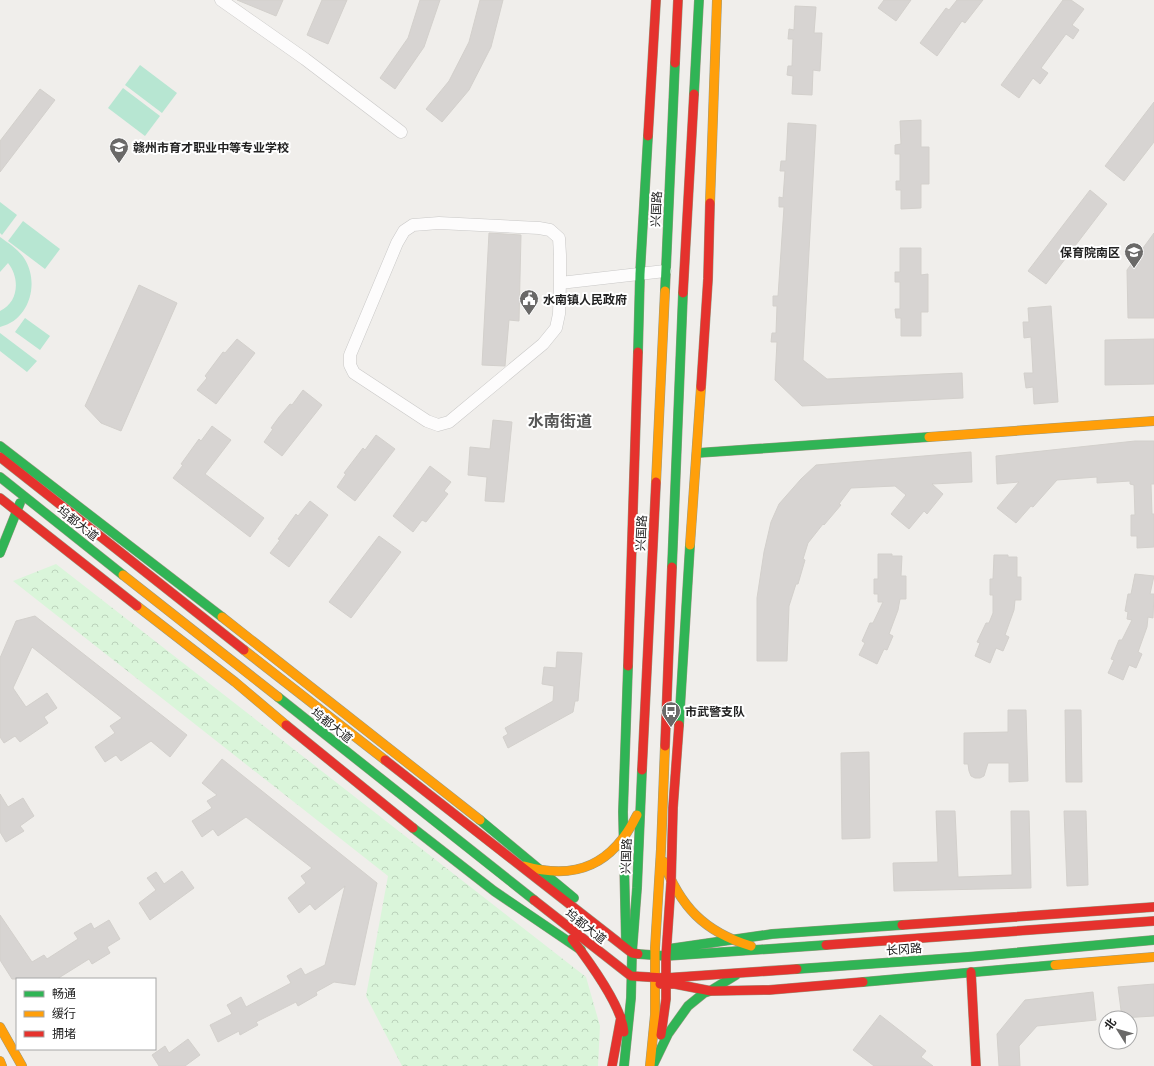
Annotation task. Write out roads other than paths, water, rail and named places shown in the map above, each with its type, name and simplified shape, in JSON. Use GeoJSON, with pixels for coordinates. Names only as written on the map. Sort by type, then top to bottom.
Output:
{"type":"FeatureCollection","features":[{"type":"Feature","properties":{"kind":"main road"},"geometry":{"type":"LineString","coordinates":[[629,947],[624,839],[624,796],[640,274],[656,0]]}},
{"type":"Feature","properties":{"kind":"main road","name":"兴国路"},"geometry":{"type":"LineString","coordinates":[[624,1064],[631,998],[628,977],[629,947],[637,888],[678,0]]}},
{"type":"Feature","properties":{"kind":"main road"},"geometry":{"type":"LineString","coordinates":[[650,1066],[655,1015],[656,952],[683,284],[699,0]]}},
{"type":"Feature","properties":{"kind":"main road"},"geometry":{"type":"LineString","coordinates":[[660,1066],[659,1051],[666,999],[666,952],[671,883],[673,808],[708,279],[717,0]]}},
{"type":"Feature","properties":{"kind":"main road"},"geometry":{"type":"LineString","coordinates":[[697,452],[1154,421]]}},
{"type":"Feature","properties":{"kind":"main road"},"geometry":{"type":"LineString","coordinates":[[0,446],[256,642],[542,871],[629,947],[656,952]]}},
{"type":"Feature","properties":{"kind":"main road","name":"坞都大道"},"geometry":{"type":"LineString","coordinates":[[0,457],[514,862],[629,947]]}},
{"type":"Feature","properties":{"kind":"main road"},"geometry":{"type":"LineString","coordinates":[[0,491],[2,479],[10,464]]}},
{"type":"Feature","properties":{"kind":"main road"},"geometry":{"type":"LineString","coordinates":[[0,553],[17,511],[27,478]]}},
{"type":"Feature","properties":{"kind":"main road","name":"坞都大道"},"geometry":{"type":"LineString","coordinates":[[2,479],[522,891],[628,977]]}},
{"type":"Feature","properties":{"kind":"main road"},"geometry":{"type":"LineString","coordinates":[[0,498],[235,682],[381,803],[494,891],[580,948],[628,977],[655,980]]}},
{"type":"Feature","properties":{"kind":"main road"},"geometry":{"type":"LineString","coordinates":[[514,862],[542,871],[563,872],[588,866],[609,854],[624,839],[632,827],[640,805]]}},
{"type":"Feature","properties":{"kind":"main road"},"geometry":{"type":"LineString","coordinates":[[661,849],[663,861],[671,883],[695,916],[707,926],[730,939],[761,948]]}},
{"type":"Feature","properties":{"kind":"main road"},"geometry":{"type":"LineString","coordinates":[[522,891],[555,920],[580,948],[603,984],[621,1020],[624,1030],[624,1064]]}},
{"type":"Feature","properties":{"kind":"main road"},"geometry":{"type":"LineString","coordinates":[[666,952],[730,939],[772,934],[1154,907]]}},
{"type":"Feature","properties":{"kind":"main road","name":"长冈路"},"geometry":{"type":"LineString","coordinates":[[656,952],[761,948],[1154,921]]}},
{"type":"Feature","properties":{"kind":"main road","name":"长冈路"},"geometry":{"type":"LineString","coordinates":[[655,980],[666,981],[746,972],[968,957],[1154,940]]}},
{"type":"Feature","properties":{"kind":"main road"},"geometry":{"type":"LineString","coordinates":[[653,1066],[659,1051],[675,1024],[705,992],[769,990],[1154,957]]}},
{"type":"Feature","properties":{"kind":"main road"},"geometry":{"type":"LineString","coordinates":[[711,991],[718,984],[746,972]]}},
{"type":"Feature","properties":{"kind":"main road"},"geometry":{"type":"LineString","coordinates":[[971,972],[976,1066]]}},
{"type":"Feature","properties":{"kind":"main road"},"geometry":{"type":"LineString","coordinates":[[612,1066],[628,977]]}},
{"type":"Feature","properties":{"kind":"main road"},"geometry":{"type":"LineString","coordinates":[[666,981],[711,991]]}},
{"type":"Feature","properties":{"kind":"main road"},"geometry":{"type":"LineString","coordinates":[[0,1027],[22,1066]]}},
{"type":"Feature","properties":{"kind":"main road"},"geometry":{"type":"LineString","coordinates":[[0,1061],[2,1066]]}},
{"type":"Feature","properties":{"kind":"street"},"geometry":{"type":"LineString","coordinates":[[220,0],[305,59],[401,132]]}},
{"type":"Feature","properties":{"kind":"street"},"geometry":{"type":"LineString","coordinates":[[439,223],[539,228],[550,230],[559,238],[560,284],[559,314],[556,328],[543,344],[449,422],[438,425],[427,421],[354,373],[350,365],[350,355],[397,243],[404,231],[413,225],[439,223]]}},
{"type":"Feature","properties":{"kind":"street"},"geometry":{"type":"LineString","coordinates":[[560,284],[665,271]]}},
{"type":"Feature","properties":{"kind":"place","name":"赣州市育才职业中等专业学校"},"geometry":{"type":"Point","coordinates":[119,164]}},
{"type":"Feature","properties":{"kind":"place","name":"保育院南区"},"geometry":{"type":"Point","coordinates":[1134,269]}},
{"type":"Feature","properties":{"kind":"place","name":"水南镇人民政府"},"geometry":{"type":"Point","coordinates":[529,316]}},
{"type":"Feature","properties":{"kind":"place","name":"市武警支队"},"geometry":{"type":"Point","coordinates":[671,728]}},
{"type":"Feature","properties":{"kind":"district","name":"水南街道"},"geometry":{"type":"Point","coordinates":[560,421]}}]}
